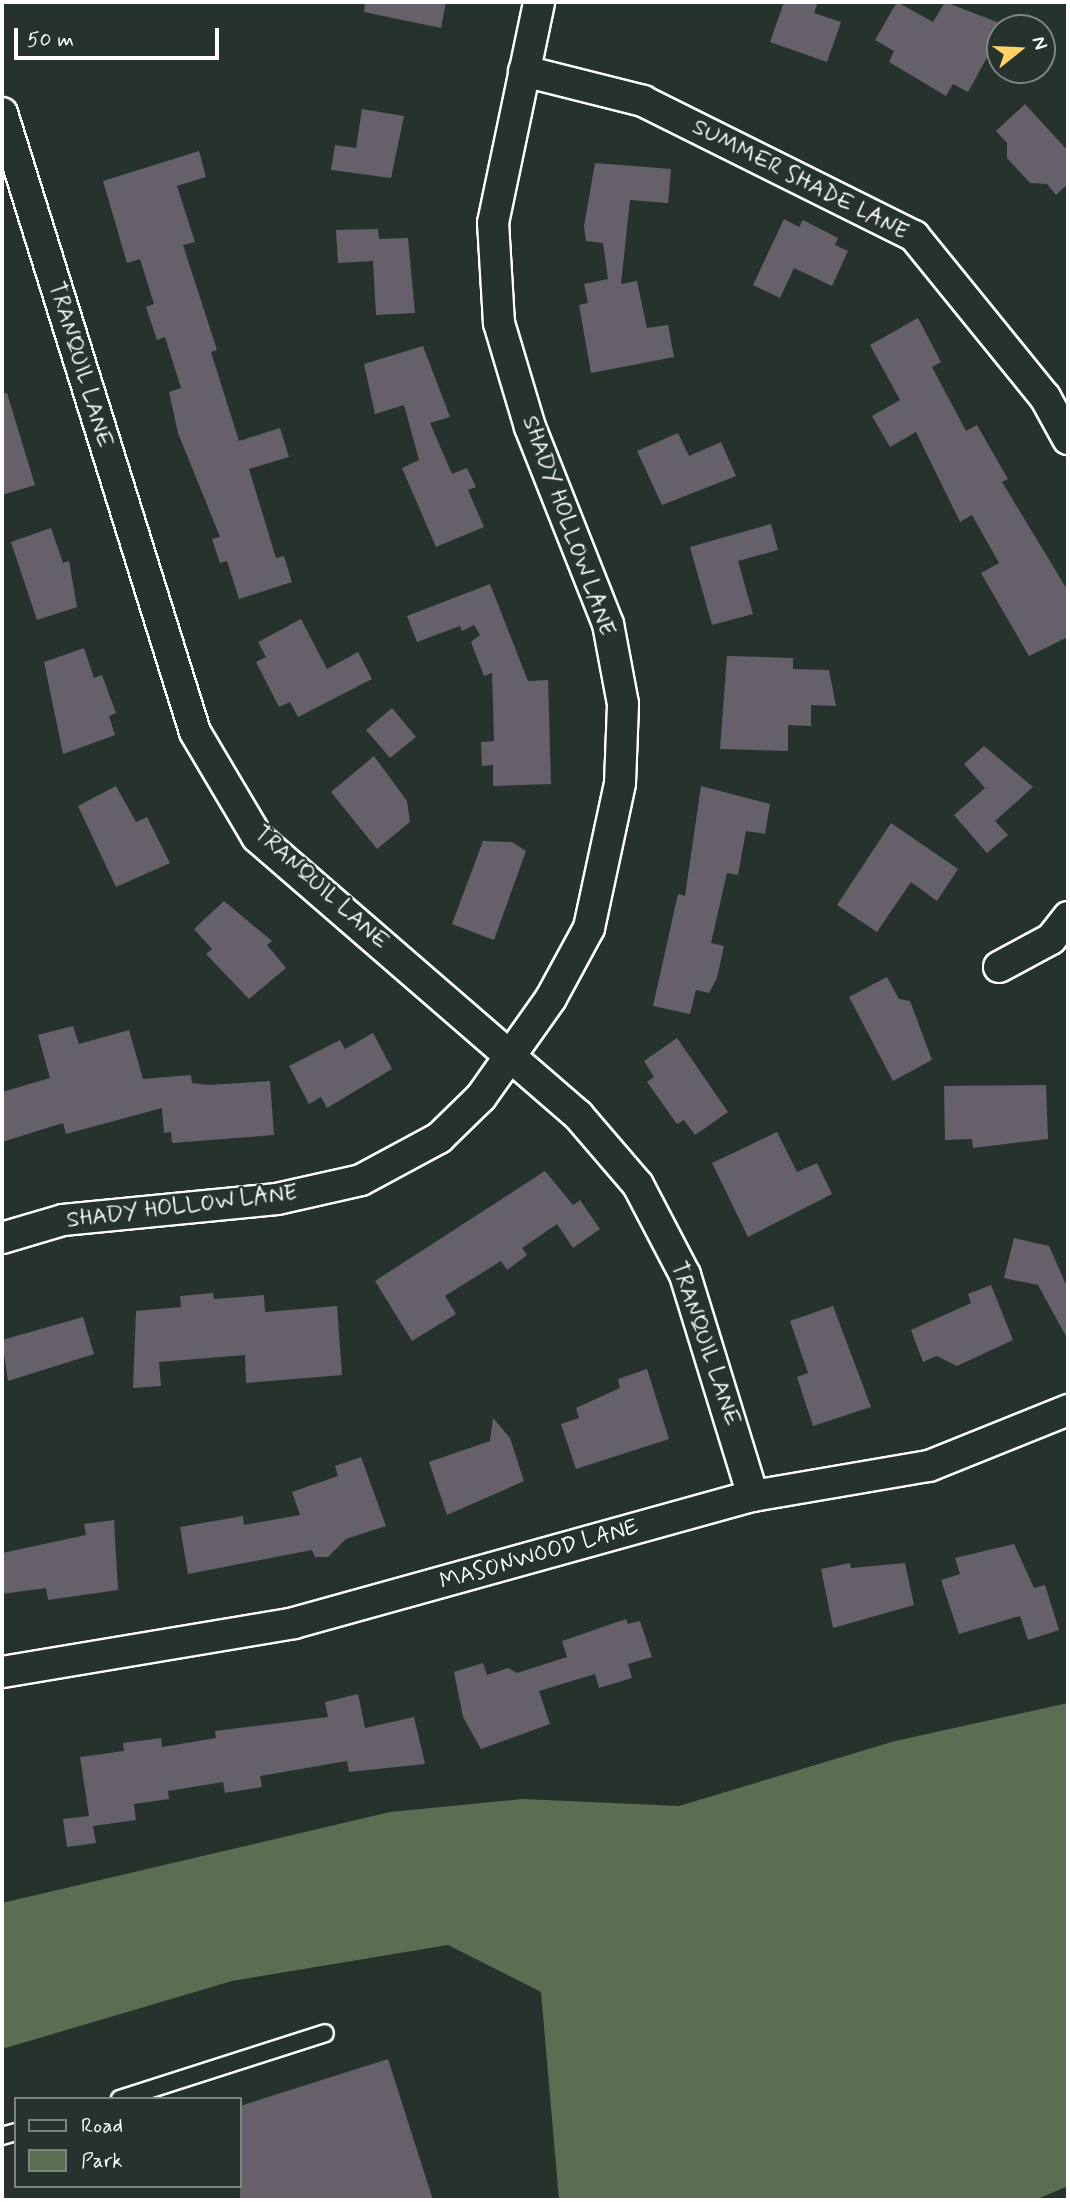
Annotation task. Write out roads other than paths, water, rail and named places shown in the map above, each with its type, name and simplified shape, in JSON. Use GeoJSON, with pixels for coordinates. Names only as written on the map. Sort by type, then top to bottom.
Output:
{"type":"FeatureCollection","features":[{"type":"Feature","properties":{"kind":"street","name":"SHADY HOLLOW LANE"},"geometry":{"type":"LineString","coordinates":[[2,1238],[63,1220],[278,1199],[361,1180],[439,1138],[511,1054],[589,928],[620,783],[623,704],[608,624],[530,427],[499,323],[493,223],[539,2]]}},
{"type":"Feature","properties":{"kind":"street","name":"SUMMER SHADE LANE"},"geometry":{"type":"LineString","coordinates":[[524,71],[643,101],[914,236],[1045,397],[1068,439]]}},
{"type":"Feature","properties":{"kind":"street","name":"TRANQUIL LANE"},"geometry":{"type":"LineString","coordinates":[[2,113],[195,732],[257,837],[511,1054],[578,1115],[638,1185],[685,1275],[753,1496]]}},
{"type":"Feature","properties":{"kind":"street"},"geometry":{"type":"LineString","coordinates":[[999,967],[1051,939],[1068,917]]}},
{"type":"Feature","properties":{"kind":"street","name":"MASONWOOD LANE"},"geometry":{"type":"LineString","coordinates":[[2,1672],[294,1623],[753,1496],[929,1466],[1068,1410]]}},
{"type":"Feature","properties":{"kind":"lane"},"geometry":{"type":"LineString","coordinates":[[126,2097],[325,2033]]}}]}
